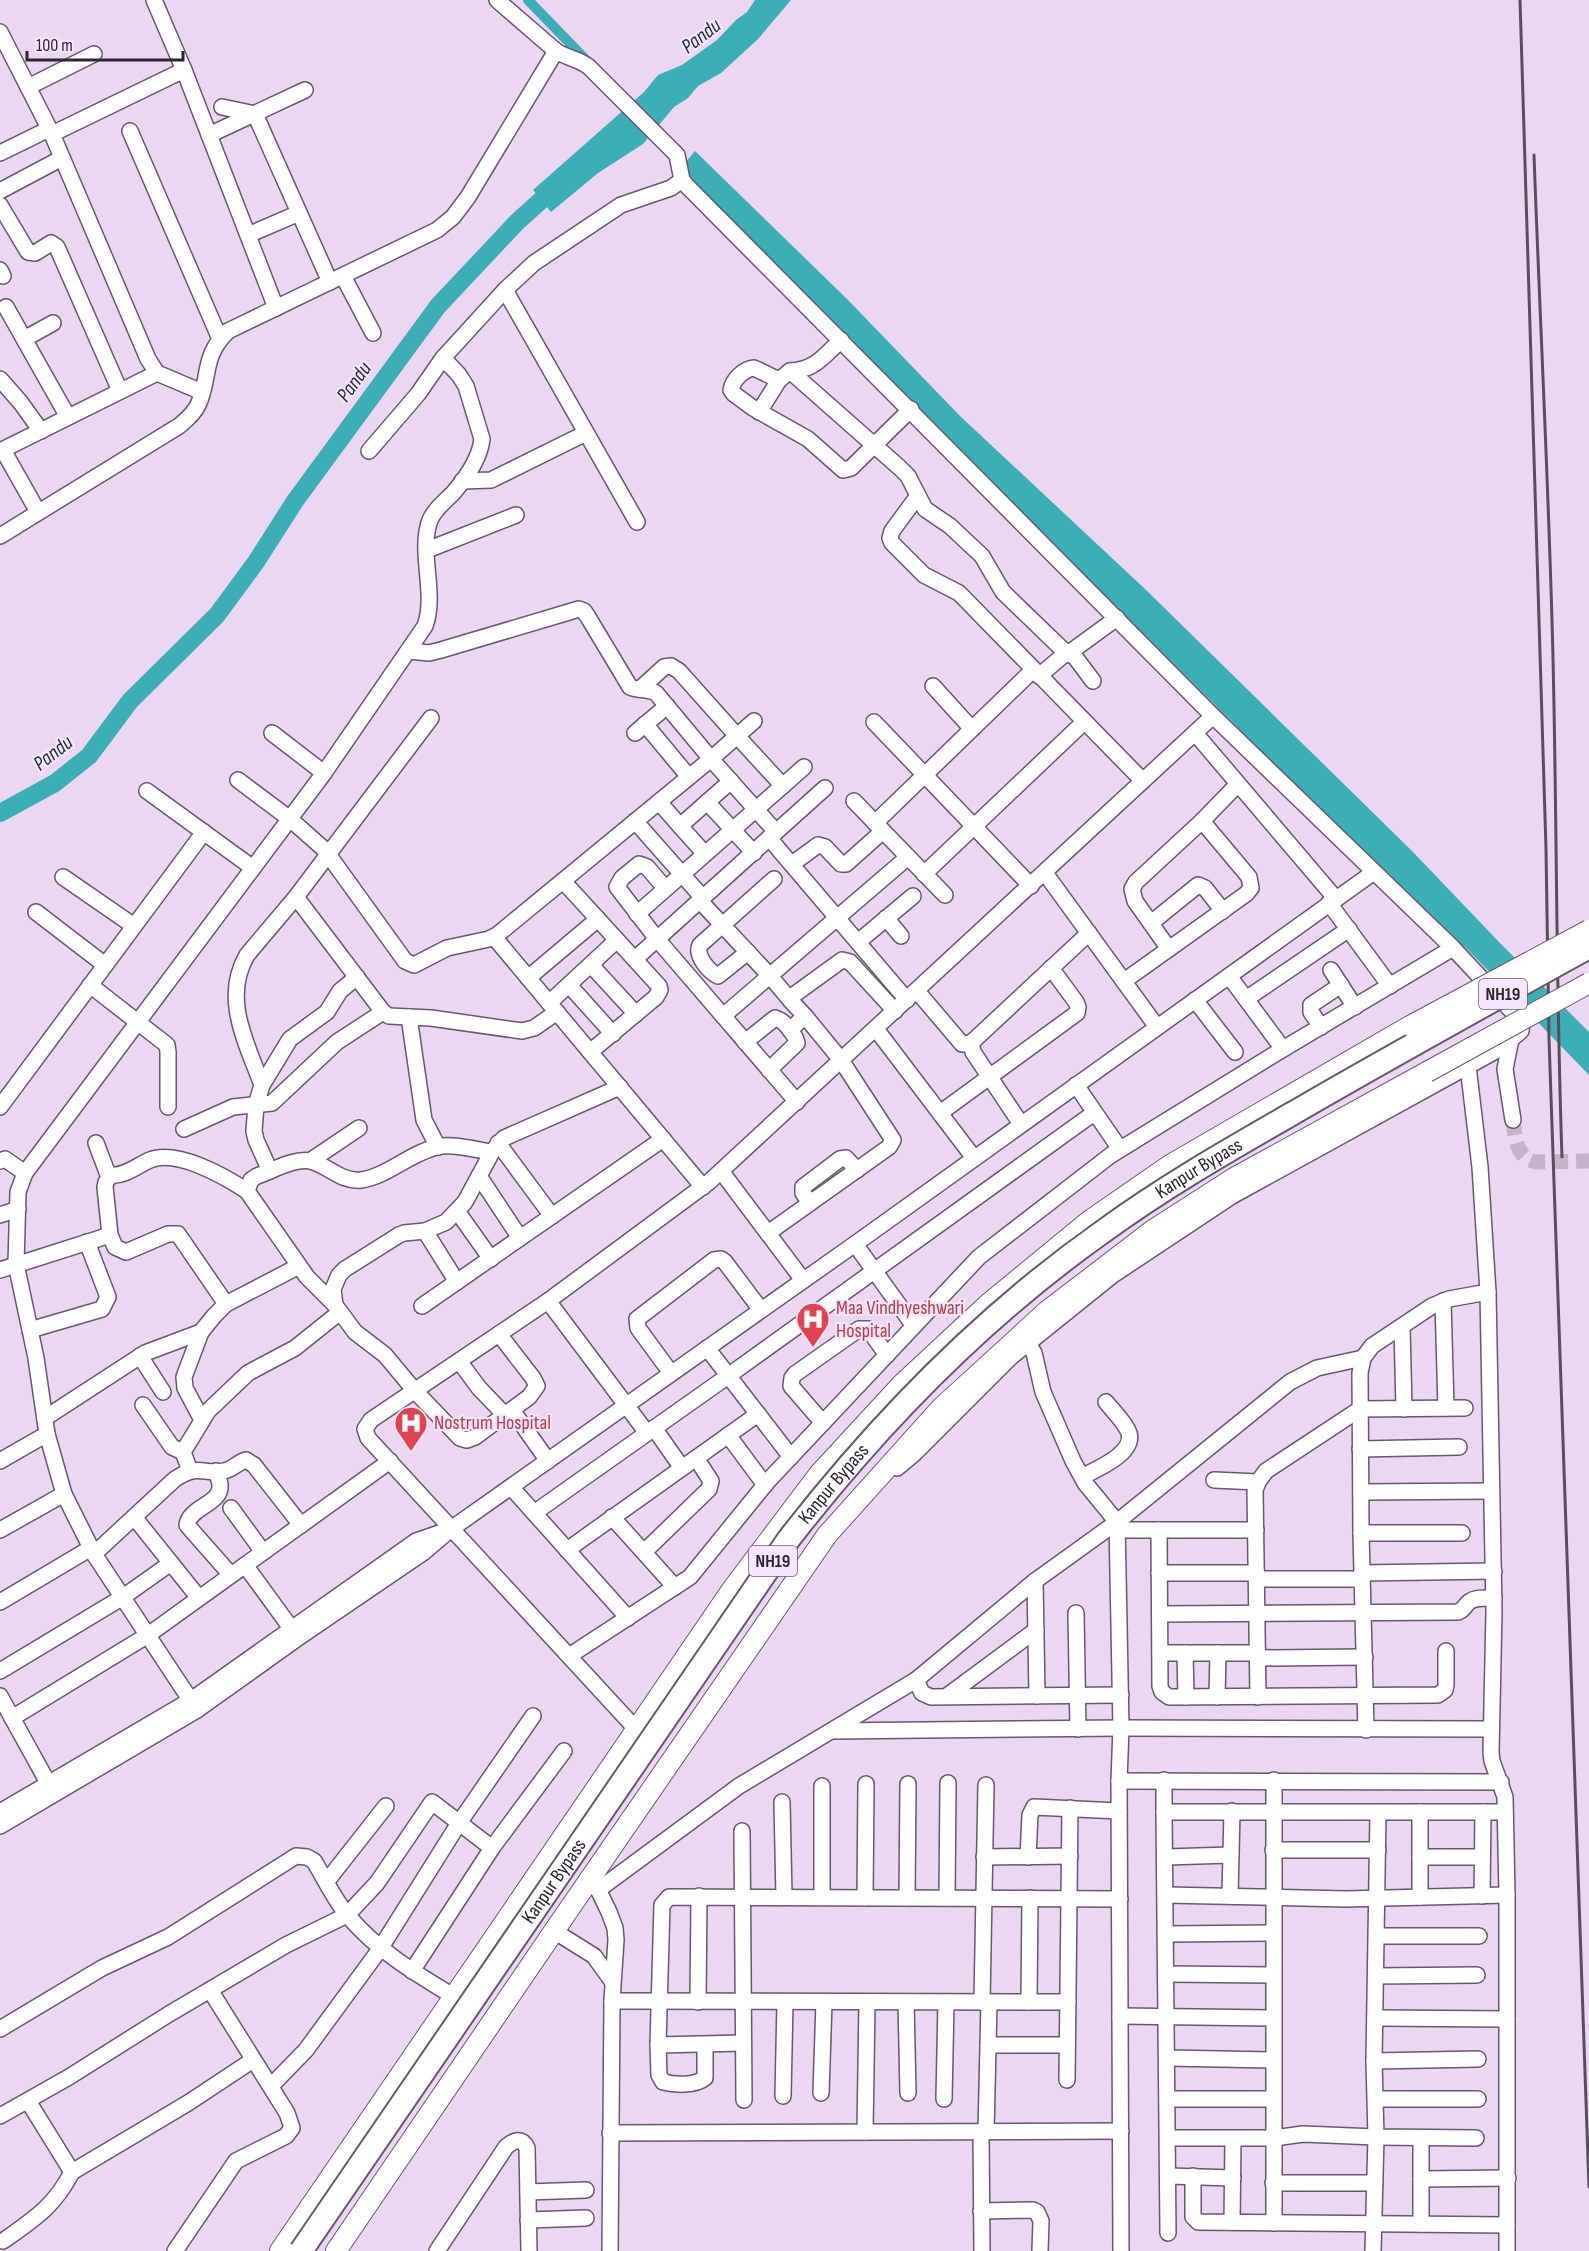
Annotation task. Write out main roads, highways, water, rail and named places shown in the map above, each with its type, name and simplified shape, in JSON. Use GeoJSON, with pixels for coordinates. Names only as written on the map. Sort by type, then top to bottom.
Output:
{"type":"FeatureCollection","features":[{"type":"Feature","properties":{"kind":"highway","name":"Kanpur Bypass"},"geometry":{"type":"LineString","coordinates":[[301,2251],[788,1540],[835,1479],[915,1391],[1016,1300],[1099,1234],[1182,1177],[1589,947]]}},
{"type":"Feature","properties":{"kind":"highway","name":"Kanpur Bypass"},"geometry":{"type":"LineString","coordinates":[[318,2251],[504,1975],[797,1550],[843,1491],[921,1404],[1006,1326],[1107,1241],[1183,1191],[1420,1054],[1589,963]]}},
{"type":"Feature","properties":{"kind":"main road"},"geometry":{"type":"LineString","coordinates":[[280,2251],[733,1588],[819,1474],[914,1373],[988,1304],[1089,1221],[1170,1165],[1410,1026],[1589,930]]}},
{"type":"Feature","properties":{"kind":"main road"},"geometry":{"type":"LineString","coordinates":[[303,2218],[338,2248],[554,1931],[595,1883],[827,1535],[941,1408],[1047,1311],[1153,1230],[1234,1178],[1589,982]]}},
{"type":"Feature","properties":{"kind":"waterway"},"geometry":{"type":"LineString","coordinates":[[528,0],[588,62]]}},
{"type":"Feature","properties":{"kind":"waterway","name":"Pandu"},"geometry":{"type":"LineString","coordinates":[[0,813],[55,783],[89,756],[130,701],[217,615],[256,562],[295,501],[438,306],[517,222],[558,185]]}},
{"type":"Feature","properties":{"kind":"tunnel"},"geometry":{"type":"LineString","coordinates":[[1513,1120],[1518,1146],[1529,1160],[1536,1162],[1589,1161]]}},
{"type":"Feature","properties":{"kind":"railway"},"geometry":{"type":"LineString","coordinates":[[1520,0],[1546,849],[1549,1039],[1589,2187]]}},
{"type":"Feature","properties":{"kind":"railway"},"geometry":{"type":"LineString","coordinates":[[1534,155],[1551,595],[1562,1157]]}},
{"type":"Feature","properties":{"kind":"place","name":"Maa Vindhyeshwari Hospital"},"geometry":{"type":"Point","coordinates":[813,1348]}},
{"type":"Feature","properties":{"kind":"place","name":"Nostrum Hospital"},"geometry":{"type":"Point","coordinates":[411,1452]}}]}
